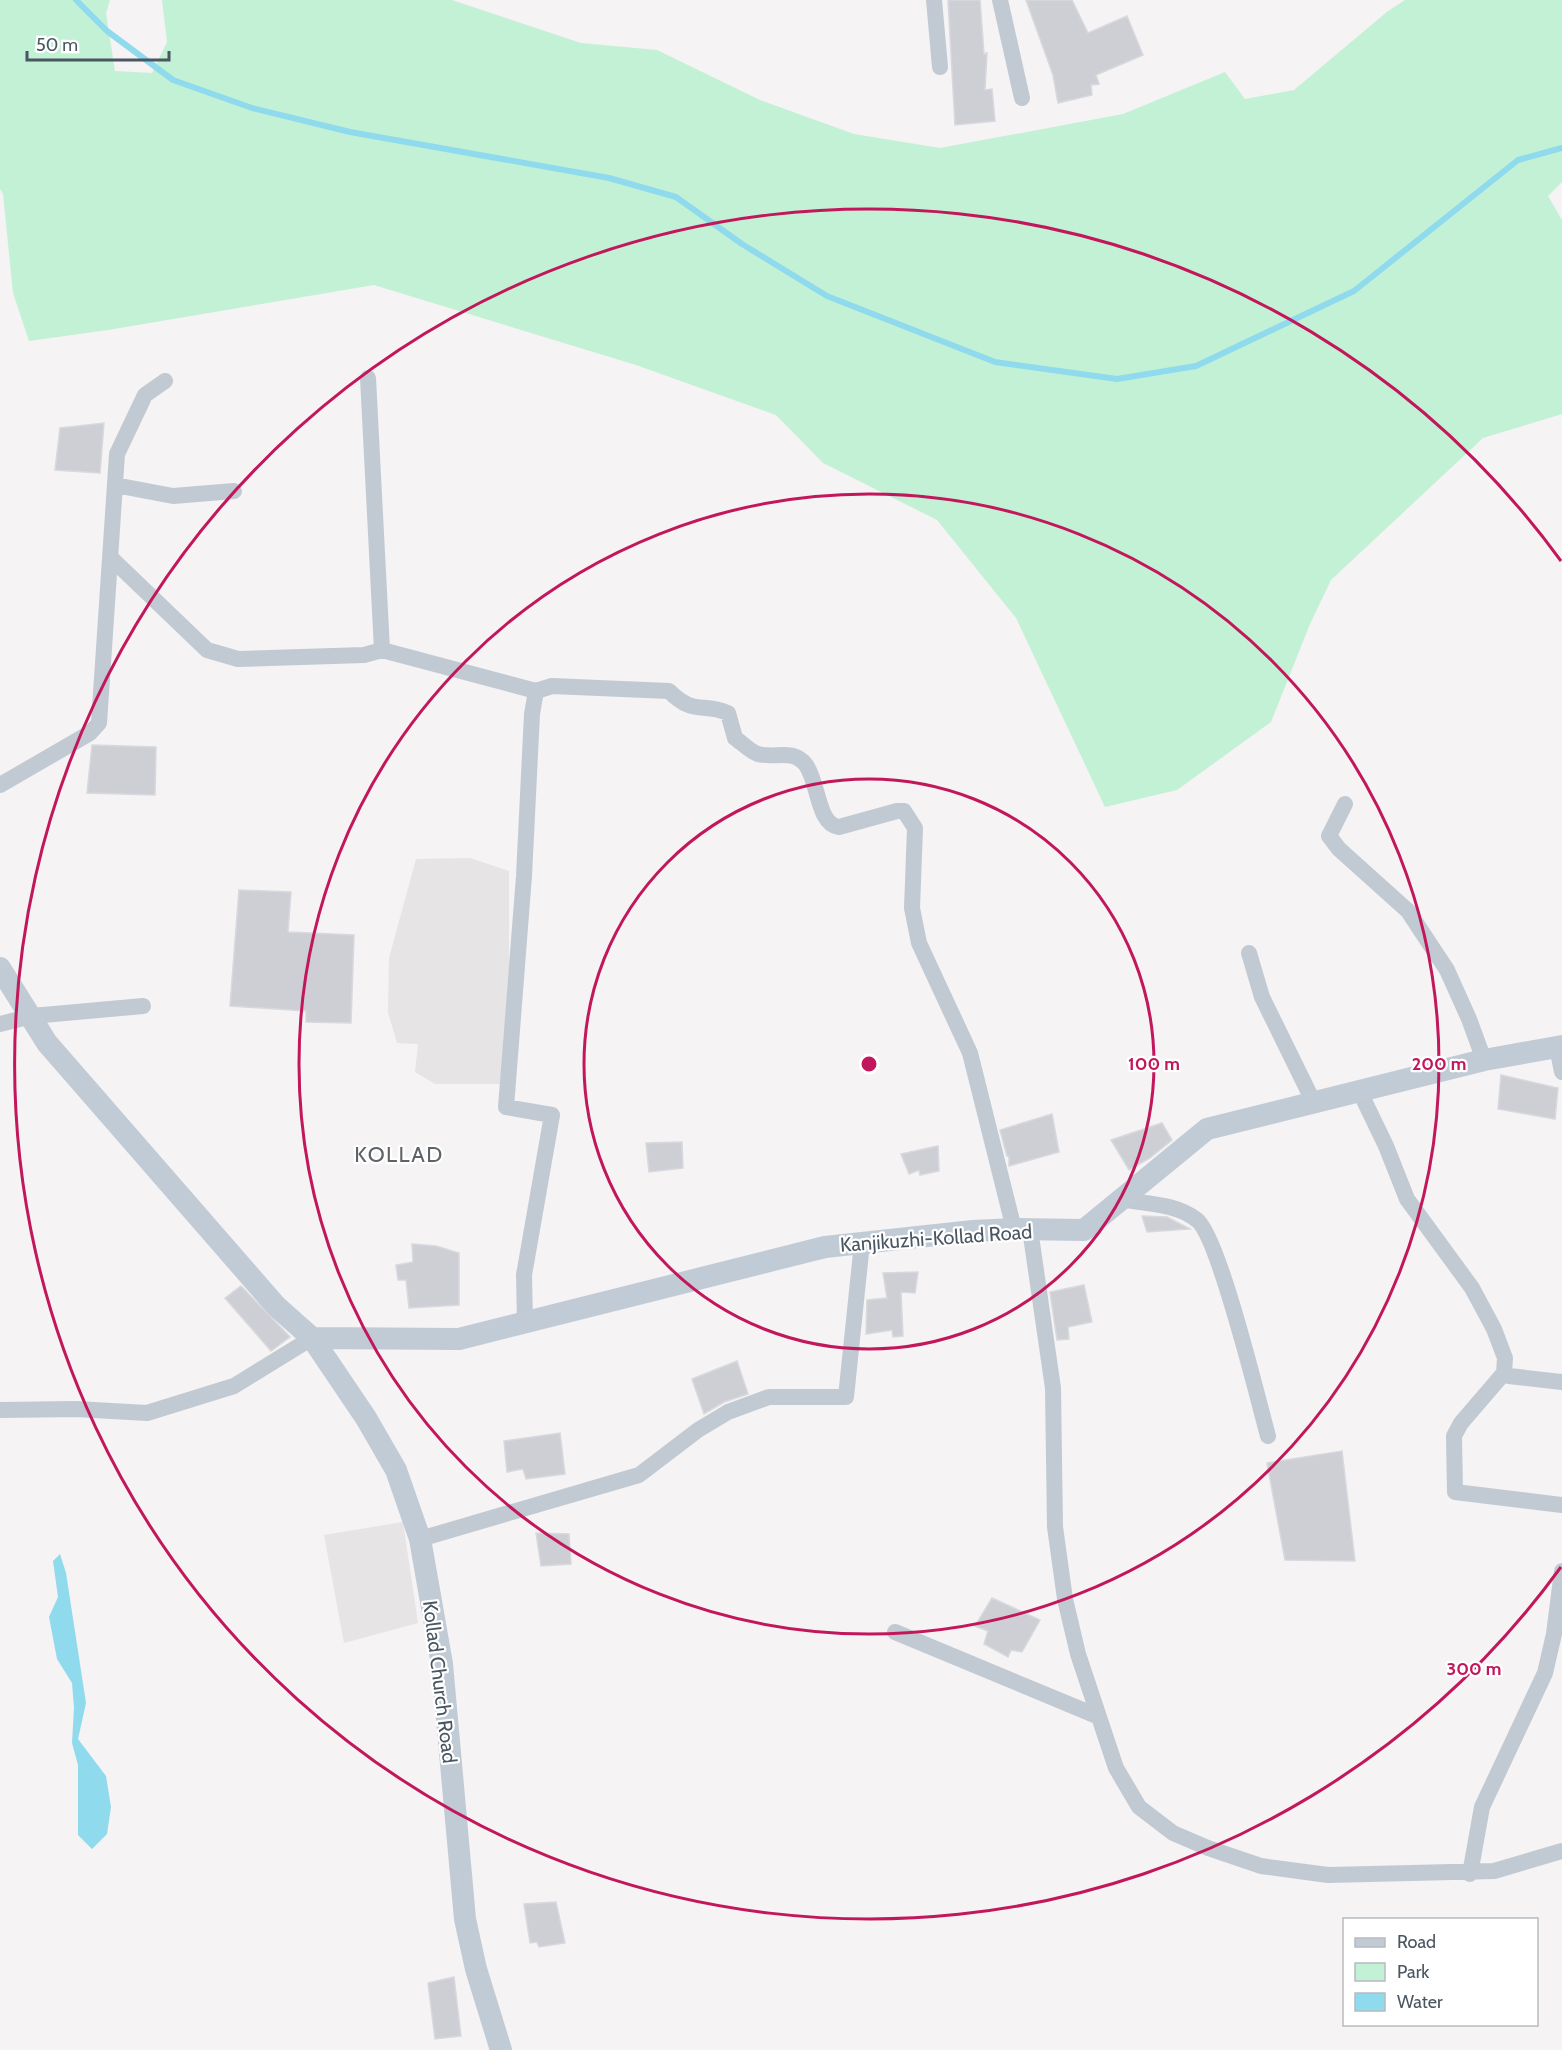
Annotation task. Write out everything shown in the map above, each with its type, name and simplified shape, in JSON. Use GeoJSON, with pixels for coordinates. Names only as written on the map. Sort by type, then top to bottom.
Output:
{"type":"FeatureCollection","features":[{"type":"Feature","properties":{"kind":"main road","name":"Kollad Church Road"},"geometry":{"type":"LineString","coordinates":[[0,968],[47,1042],[276,1306],[312,1338],[366,1418],[396,1470],[420,1539],[442,1664],[465,1919],[476,1969],[501,2050]]}},
{"type":"Feature","properties":{"kind":"main road","name":"Kanjikuzhi-Kollad Road"},"geometry":{"type":"LineString","coordinates":[[312,1338],[459,1339],[825,1247],[1022,1229],[1084,1230],[1207,1128],[1484,1060],[1559,1047]]}},
{"type":"Feature","properties":{"kind":"street"},"geometry":{"type":"LineString","coordinates":[[934,0],[940,68]]}},
{"type":"Feature","properties":{"kind":"street"},"geometry":{"type":"LineString","coordinates":[[1000,0],[1022,98]]}},
{"type":"Feature","properties":{"kind":"street"},"geometry":{"type":"LineString","coordinates":[[368,378],[382,650]]}},
{"type":"Feature","properties":{"kind":"street"},"geometry":{"type":"LineString","coordinates":[[0,784],[90,733],[99,723],[117,454],[129,424],[145,395],[165,381]]}},
{"type":"Feature","properties":{"kind":"street"},"geometry":{"type":"LineString","coordinates":[[115,485],[173,496],[234,491]]}},
{"type":"Feature","properties":{"kind":"street"},"geometry":{"type":"LineString","coordinates":[[110,557],[207,650],[238,658],[364,656],[382,650],[536,691],[552,686],[669,691],[681,704],[696,709],[720,709],[728,713],[735,738],[758,754],[796,756],[812,774],[825,820],[830,826],[839,827],[897,811],[904,811],[909,815],[916,839],[912,900],[919,943],[970,1053],[1022,1229],[1053,1388],[1055,1527],[1062,1579],[1078,1654],[1116,1768],[1139,1807],[1173,1833],[1261,1866],[1317,1874],[1470,1874],[1503,1869],[1562,1851]]}},
{"type":"Feature","properties":{"kind":"street"},"geometry":{"type":"LineString","coordinates":[[525,1323],[522,1305],[524,1275],[552,1115],[506,1107],[524,876],[532,714],[536,691]]}},
{"type":"Feature","properties":{"kind":"street"},"geometry":{"type":"LineString","coordinates":[[1345,804],[1329,836],[1340,849],[1408,910],[1448,970],[1484,1060]]}},
{"type":"Feature","properties":{"kind":"street"},"geometry":{"type":"LineString","coordinates":[[1249,953],[1262,997],[1313,1101]]}},
{"type":"Feature","properties":{"kind":"street"},"geometry":{"type":"LineString","coordinates":[[0,1024],[32,1016],[143,1006]]}},
{"type":"Feature","properties":{"kind":"street"},"geometry":{"type":"LineString","coordinates":[[1559,1047],[1562,1072]]}},
{"type":"Feature","properties":{"kind":"street"},"geometry":{"type":"LineString","coordinates":[[1359,1090],[1386,1146],[1407,1199],[1472,1288],[1494,1329],[1505,1358],[1503,1373],[1461,1423],[1454,1436],[1455,1492],[1562,1505]]}},
{"type":"Feature","properties":{"kind":"street"},"geometry":{"type":"LineString","coordinates":[[1119,1199],[1169,1207],[1198,1221],[1208,1233],[1220,1265],[1268,1436]]}},
{"type":"Feature","properties":{"kind":"street"},"geometry":{"type":"LineString","coordinates":[[420,1539],[639,1475],[698,1430],[728,1412],[769,1397],[846,1397],[861,1243]]}},
{"type":"Feature","properties":{"kind":"street"},"geometry":{"type":"LineString","coordinates":[[0,1410],[76,1409],[147,1413],[234,1386],[312,1338]]}},
{"type":"Feature","properties":{"kind":"street"},"geometry":{"type":"LineString","coordinates":[[1503,1373],[1509,1376],[1562,1382]]}},
{"type":"Feature","properties":{"kind":"street"},"geometry":{"type":"LineString","coordinates":[[1470,1874],[1482,1807],[1545,1673],[1552,1643],[1562,1571]]}},
{"type":"Feature","properties":{"kind":"street"},"geometry":{"type":"LineString","coordinates":[[895,1632],[1097,1716]]}},
{"type":"Feature","properties":{"kind":"shaded area"},"geometry":{"type":"Polygon","coordinates":[[[470,858],[509,871],[509,967],[500,1084],[435,1084],[415,1072],[418,1044],[397,1043],[388,1012],[389,958],[416,859],[470,858]]]}},
{"type":"Feature","properties":{"kind":"shaded area"},"geometry":{"type":"Polygon","coordinates":[[[403,1522],[418,1623],[344,1643],[324,1535],[403,1522]]]}},
{"type":"Feature","properties":{"kind":"green space"},"geometry":{"type":"Polygon","coordinates":[[[0,0],[110,0],[106,13],[115,71],[152,73],[167,42],[162,0],[452,0],[581,43],[657,50],[760,100],[854,134],[940,148],[1123,114],[1225,72],[1245,99],[1294,90],[1388,11],[1405,0],[1562,0],[1562,182],[1548,196],[1562,220],[1562,414],[1483,438],[1331,580],[1310,624],[1271,722],[1177,790],[1105,807],[1016,618],[937,520],[823,463],[776,415],[636,365],[374,285],[29,341],[13,293],[3,194],[0,189],[0,0]]]}},
{"type":"Feature","properties":{"kind":"water"},"geometry":{"type":"Polygon","coordinates":[[[60,1554],[66,1573],[86,1703],[78,1739],[106,1776],[111,1807],[107,1834],[92,1849],[78,1835],[78,1765],[72,1743],[74,1708],[72,1683],[57,1659],[49,1617],[58,1597],[53,1561],[60,1554]]]}},
{"type":"Feature","properties":{"kind":"building"},"geometry":{"type":"Polygon","coordinates":[[[948,0],[980,0],[984,54],[987,53],[985,90],[992,89],[995,121],[955,125],[948,0]]]}},
{"type":"Feature","properties":{"kind":"building"},"geometry":{"type":"Polygon","coordinates":[[[1026,0],[1072,0],[1088,33],[1127,16],[1143,55],[1096,75],[1099,84],[1091,85],[1092,95],[1058,103],[1053,75],[1026,0]]]}},
{"type":"Feature","properties":{"kind":"building"},"geometry":{"type":"Polygon","coordinates":[[[104,423],[100,473],[55,470],[60,428],[104,423]]]}},
{"type":"Feature","properties":{"kind":"building"},"geometry":{"type":"Polygon","coordinates":[[[92,745],[156,747],[155,795],[87,793],[92,745]]]}},
{"type":"Feature","properties":{"kind":"building"},"geometry":{"type":"Polygon","coordinates":[[[239,890],[291,892],[288,932],[354,935],[351,1023],[306,1022],[306,1011],[230,1006],[239,890]]]}},
{"type":"Feature","properties":{"kind":"building"},"geometry":{"type":"Polygon","coordinates":[[[1501,1075],[1558,1088],[1555,1119],[1498,1109],[1501,1075]]]}},
{"type":"Feature","properties":{"kind":"building"},"geometry":{"type":"Polygon","coordinates":[[[1052,1114],[1059,1152],[1009,1166],[1009,1156],[1007,1156],[1000,1130],[1052,1114]]]}},
{"type":"Feature","properties":{"kind":"building"},"geometry":{"type":"Polygon","coordinates":[[[1162,1123],[1172,1140],[1150,1158],[1129,1170],[1111,1140],[1162,1123]]]}},
{"type":"Feature","properties":{"kind":"building"},"geometry":{"type":"Polygon","coordinates":[[[682,1142],[683,1168],[649,1172],[646,1143],[682,1142]]]}},
{"type":"Feature","properties":{"kind":"building"},"geometry":{"type":"Polygon","coordinates":[[[938,1146],[939,1171],[920,1175],[919,1170],[909,1174],[901,1154],[938,1146]]]}},
{"type":"Feature","properties":{"kind":"building"},"geometry":{"type":"Polygon","coordinates":[[[1142,1216],[1167,1217],[1190,1229],[1147,1232],[1142,1216]]]}},
{"type":"Feature","properties":{"kind":"building"},"geometry":{"type":"Polygon","coordinates":[[[412,1244],[436,1246],[459,1253],[459,1305],[409,1308],[406,1280],[398,1280],[396,1265],[413,1262],[412,1244]]]}},
{"type":"Feature","properties":{"kind":"building"},"geometry":{"type":"Polygon","coordinates":[[[918,1272],[915,1293],[901,1292],[903,1336],[893,1337],[892,1330],[866,1334],[867,1300],[887,1298],[883,1273],[918,1272]]]}},
{"type":"Feature","properties":{"kind":"building"},"geometry":{"type":"Polygon","coordinates":[[[1084,1285],[1092,1322],[1068,1327],[1069,1339],[1057,1340],[1050,1292],[1084,1285]]]}},
{"type":"Feature","properties":{"kind":"building"},"geometry":{"type":"Polygon","coordinates":[[[241,1286],[290,1337],[271,1351],[225,1298],[241,1286]]]}},
{"type":"Feature","properties":{"kind":"building"},"geometry":{"type":"Polygon","coordinates":[[[737,1361],[748,1394],[724,1402],[704,1414],[692,1379],[737,1361]]]}},
{"type":"Feature","properties":{"kind":"building"},"geometry":{"type":"Polygon","coordinates":[[[560,1433],[565,1474],[526,1479],[523,1469],[507,1472],[504,1441],[560,1433]]]}},
{"type":"Feature","properties":{"kind":"building"},"geometry":{"type":"Polygon","coordinates":[[[1342,1451],[1355,1561],[1285,1560],[1267,1463],[1342,1451]]]}},
{"type":"Feature","properties":{"kind":"building"},"geometry":{"type":"Polygon","coordinates":[[[536,1533],[569,1534],[571,1564],[541,1566],[536,1533]]]}},
{"type":"Feature","properties":{"kind":"building"},"geometry":{"type":"Polygon","coordinates":[[[992,1598],[1040,1620],[1022,1652],[1011,1650],[1008,1657],[984,1644],[988,1631],[975,1626],[992,1598]]]}},
{"type":"Feature","properties":{"kind":"building"},"geometry":{"type":"Polygon","coordinates":[[[556,1902],[565,1943],[539,1947],[537,1942],[530,1943],[524,1904],[556,1902]]]}},
{"type":"Feature","properties":{"kind":"building"},"geometry":{"type":"Polygon","coordinates":[[[454,1977],[461,2036],[435,2039],[428,1983],[454,1977]]]}},
{"type":"Feature","properties":{"kind":"waterway"},"geometry":{"type":"LineString","coordinates":[[76,0],[107,31],[173,80],[252,108],[350,132],[609,178],[676,197],[742,244],[827,296],[995,362],[1117,379],[1196,366],[1354,291],[1518,160],[1562,148]]}},
{"type":"Feature","properties":{"kind":"district","name":"KOLLAD"},"geometry":{"type":"Point","coordinates":[399,1154]}}]}
